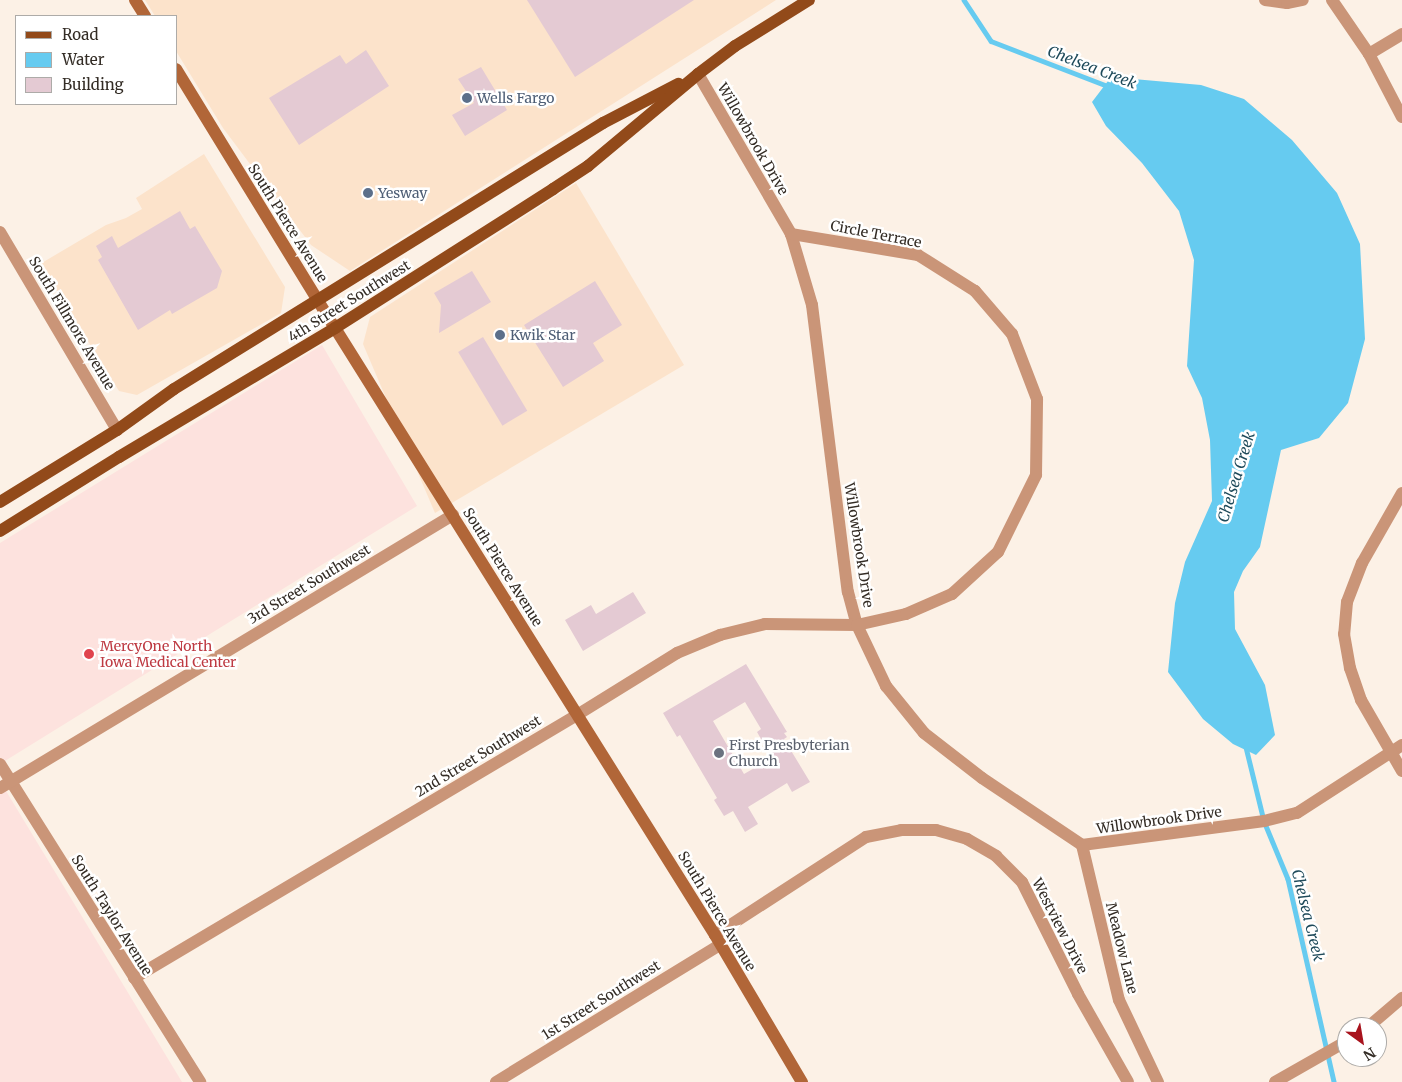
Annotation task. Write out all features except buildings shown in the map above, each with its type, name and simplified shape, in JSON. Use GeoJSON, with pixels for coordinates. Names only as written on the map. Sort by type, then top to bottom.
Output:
{"type":"FeatureCollection","features":[{"type":"Feature","properties":{"kind":"main road"},"geometry":{"type":"LineString","coordinates":[[135,0],[144,15]]}},
{"type":"Feature","properties":{"kind":"main road","name":"4th Street Southwest"},"geometry":{"type":"LineString","coordinates":[[0,531],[119,457],[335,328],[588,166],[698,74],[735,46],[809,0]]}},
{"type":"Feature","properties":{"kind":"main road","name":"South Pierce Avenue"},"geometry":{"type":"LineString","coordinates":[[178,72],[318,301],[718,940],[802,1082]]}},
{"type":"Feature","properties":{"kind":"main road","name":"4th Street Southwest"},"geometry":{"type":"LineString","coordinates":[[0,502],[117,430],[174,389],[603,123],[698,74]]}},
{"type":"Feature","properties":{"kind":"street"},"geometry":{"type":"LineString","coordinates":[[1265,0],[1287,2],[1303,0]]}},
{"type":"Feature","properties":{"kind":"street"},"geometry":{"type":"LineString","coordinates":[[1332,0],[1369,54],[1402,117]]}},
{"type":"Feature","properties":{"kind":"street"},"geometry":{"type":"LineString","coordinates":[[1369,54],[1402,34]]}},
{"type":"Feature","properties":{"kind":"street","name":"Willowbrook Drive"},"geometry":{"type":"LineString","coordinates":[[698,74],[791,234],[812,305],[848,592],[857,625],[886,686],[924,733],[982,778],[1082,845],[1264,821],[1297,813],[1397,748]]}},
{"type":"Feature","properties":{"kind":"street","name":"South Fillmore Avenue"},"geometry":{"type":"LineString","coordinates":[[0,232],[117,430]]}},
{"type":"Feature","properties":{"kind":"street","name":"Circle Terrace"},"geometry":{"type":"LineString","coordinates":[[791,234],[918,255],[975,291],[1012,334],[1037,399],[1036,475],[998,552],[952,594],[906,614],[857,625]]}},
{"type":"Feature","properties":{"kind":"street"},"geometry":{"type":"LineString","coordinates":[[1402,493],[1362,563],[1347,602],[1344,634],[1350,668],[1361,700],[1397,748],[1402,771]]}},
{"type":"Feature","properties":{"kind":"street","name":"3rd Street Southwest"},"geometry":{"type":"LineString","coordinates":[[5,785],[453,515]]}},
{"type":"Feature","properties":{"kind":"street","name":"2nd Street Southwest"},"geometry":{"type":"LineString","coordinates":[[134,978],[577,715],[677,653],[720,635],[765,624],[857,625]]}},
{"type":"Feature","properties":{"kind":"street","name":"South Taylor Avenue"},"geometry":{"type":"LineString","coordinates":[[0,764],[5,785],[134,978],[200,1082]]}},
{"type":"Feature","properties":{"kind":"street","name":"Westview Drive"},"geometry":{"type":"LineString","coordinates":[[718,940],[866,837],[901,830],[936,830],[966,839],[996,856],[1022,882],[1078,994],[1128,1082]]}},
{"type":"Feature","properties":{"kind":"street","name":"Meadow Lane"},"geometry":{"type":"LineString","coordinates":[[1082,845],[1119,1000],[1158,1082]]}},
{"type":"Feature","properties":{"kind":"street","name":"1st Street Southwest"},"geometry":{"type":"LineString","coordinates":[[496,1082],[718,940]]}},
{"type":"Feature","properties":{"kind":"street"},"geometry":{"type":"LineString","coordinates":[[1380,1017],[1402,998]]}},
{"type":"Feature","properties":{"kind":"street"},"geometry":{"type":"LineString","coordinates":[[1275,1082],[1337,1046]]}},
{"type":"Feature","properties":{"kind":"shaded area"},"geometry":{"type":"Polygon","coordinates":[[[145,0],[776,0],[350,271],[311,245],[223,128],[178,54],[178,15],[154,15],[145,0]]]}},
{"type":"Feature","properties":{"kind":"shaded area"},"geometry":{"type":"Polygon","coordinates":[[[204,154],[285,287],[281,313],[137,395],[119,391],[40,264],[106,225],[126,218],[142,209],[136,198],[204,154]]]}},
{"type":"Feature","properties":{"kind":"shaded area"},"geometry":{"type":"Polygon","coordinates":[[[576,183],[684,365],[435,513],[363,344],[370,317],[576,183]]]}},
{"type":"Feature","properties":{"kind":"shaded area","name":"MercyOne North Iowa Medical Center"},"geometry":{"type":"Polygon","coordinates":[[[322,345],[417,506],[0,764],[0,543],[322,345]]]}},
{"type":"Feature","properties":{"kind":"shaded area"},"geometry":{"type":"Polygon","coordinates":[[[0,781],[182,1082],[0,1082],[0,781]]]}},
{"type":"Feature","properties":{"kind":"water"},"geometry":{"type":"Polygon","coordinates":[[[1111,77],[1201,85],[1244,99],[1292,140],[1337,193],[1360,244],[1365,339],[1348,403],[1319,438],[1281,450],[1260,547],[1243,571],[1234,592],[1235,629],[1265,685],[1275,735],[1256,755],[1233,744],[1203,719],[1168,672],[1175,603],[1185,562],[1212,501],[1210,440],[1202,398],[1187,366],[1194,260],[1179,211],[1142,163],[1106,126],[1092,102],[1111,77]]]}},
{"type":"Feature","properties":{"kind":"waterway","name":"Chelsea Creek"},"geometry":{"type":"LineString","coordinates":[[964,0],[991,41],[1110,87]]}},
{"type":"Feature","properties":{"kind":"waterway","name":"Chelsea Creek"},"geometry":{"type":"LineString","coordinates":[[1246,747],[1264,821],[1288,879],[1334,1082]]}},
{"type":"Feature","properties":{"kind":"place","name":"Wells Fargo"},"geometry":{"type":"Point","coordinates":[467,98]}},
{"type":"Feature","properties":{"kind":"place","name":"Yesway"},"geometry":{"type":"Point","coordinates":[368,193]}},
{"type":"Feature","properties":{"kind":"place","name":"Kwik Star"},"geometry":{"type":"Point","coordinates":[500,335]}},
{"type":"Feature","properties":{"kind":"place","name":"MercyOne North Iowa Medical Center"},"geometry":{"type":"Point","coordinates":[89,654]}},
{"type":"Feature","properties":{"kind":"place","name":"First Presbyterian Church"},"geometry":{"type":"Point","coordinates":[719,753]}}]}
